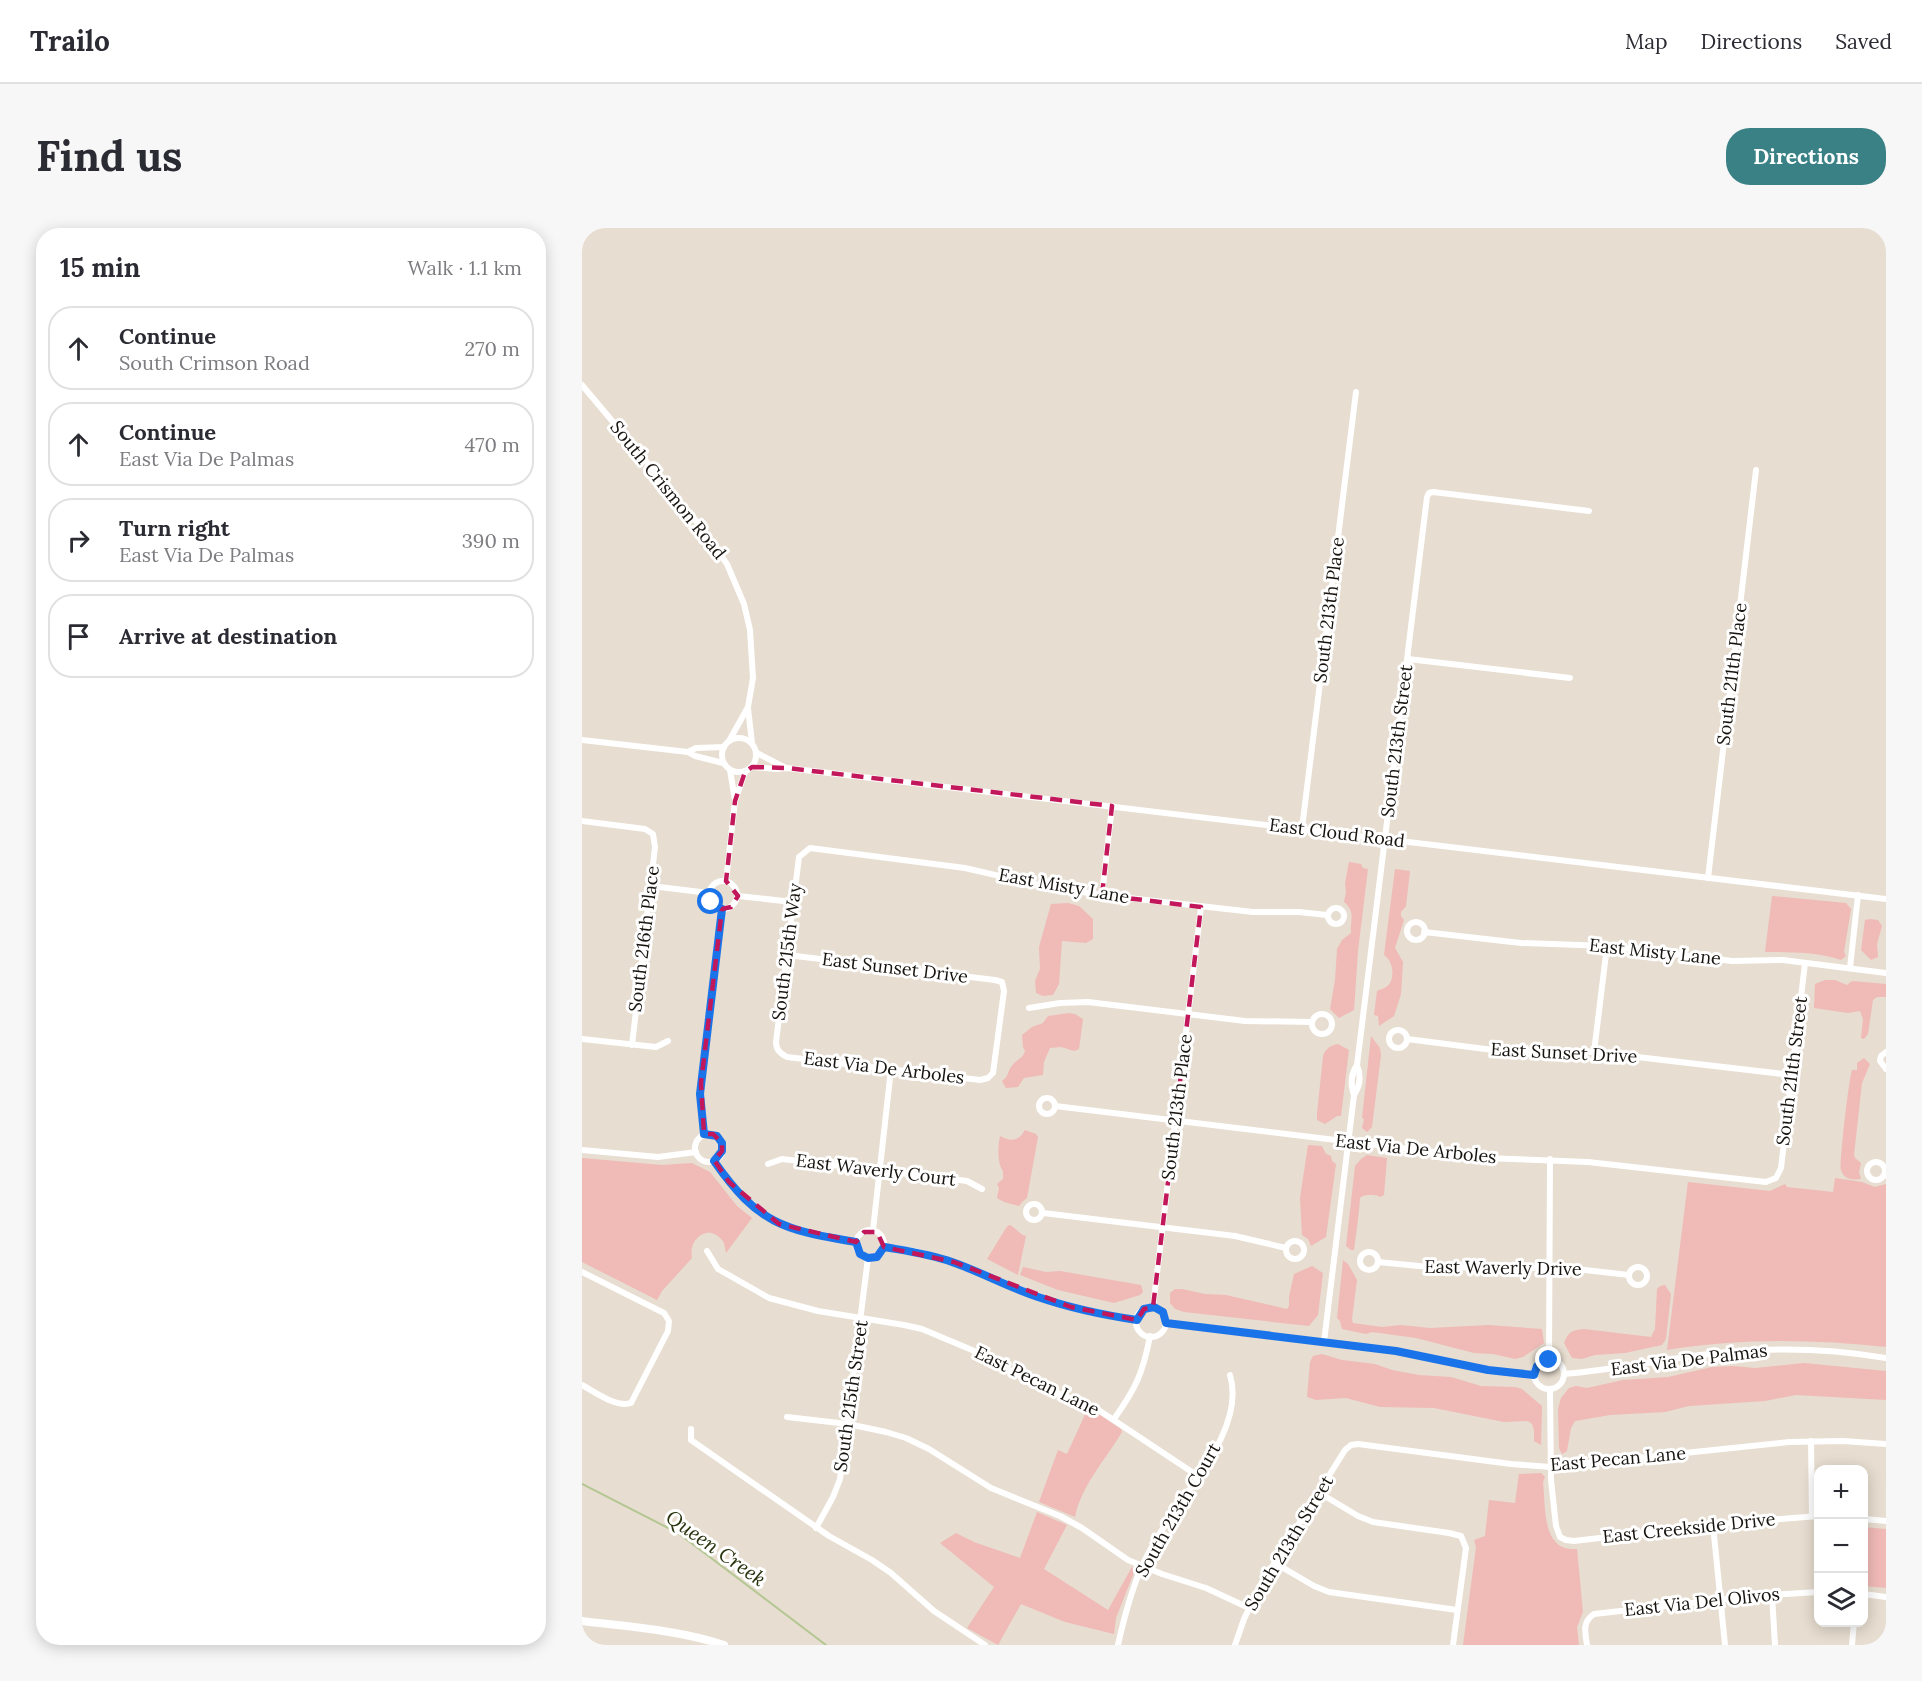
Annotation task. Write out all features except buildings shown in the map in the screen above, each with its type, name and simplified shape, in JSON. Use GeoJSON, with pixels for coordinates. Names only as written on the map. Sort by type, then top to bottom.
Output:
{"type":"FeatureCollection","features":[{"type":"Feature","properties":{"kind":"street","name":"South Crismon Road"},"geometry":{"type":"LineString","coordinates":[[582,385],[697,522],[728,564],[744,604],[750,630],[753,678],[748,707],[752,743]]}},
{"type":"Feature","properties":{"kind":"street","name":"South 213th Place"},"geometry":{"type":"LineString","coordinates":[[1302,828],[1356,392]]}},
{"type":"Feature","properties":{"kind":"street","name":"South 211th Place"},"geometry":{"type":"LineString","coordinates":[[1708,878],[1756,470]]}},
{"type":"Feature","properties":{"kind":"street","name":"South 213th Street"},"geometry":{"type":"LineString","coordinates":[[1324,1342],[1354,1095],[1351,1087],[1352,1072],[1357,1065],[1427,497],[1433,492],[1589,511]]}},
{"type":"Feature","properties":{"kind":"street"},"geometry":{"type":"LineString","coordinates":[[1408,659],[1570,678]]}},
{"type":"Feature","properties":{"kind":"street","name":"South Crismon Road"},"geometry":{"type":"LineString","coordinates":[[729,741],[748,707]]}},
{"type":"Feature","properties":{"kind":"street"},"geometry":{"type":"LineString","coordinates":[[723,763],[723,747],[729,741],[743,738],[752,743],[757,753],[753,767],[745,772],[729,770]]}},
{"type":"Feature","properties":{"kind":"street"},"geometry":{"type":"LineString","coordinates":[[582,740],[688,752],[723,763],[729,770],[735,801]]}},
{"type":"Feature","properties":{"kind":"street"},"geometry":{"type":"LineString","coordinates":[[688,752],[696,748],[723,747]]}},
{"type":"Feature","properties":{"kind":"street","name":"East Cloud Road"},"geometry":{"type":"LineString","coordinates":[[757,753],[787,768]]}},
{"type":"Feature","properties":{"kind":"street","name":"East Cloud Road"},"geometry":{"type":"LineString","coordinates":[[753,767],[787,768],[1886,899]]}},
{"type":"Feature","properties":{"kind":"street"},"geometry":{"type":"LineString","coordinates":[[726,881],[735,801],[745,772]]}},
{"type":"Feature","properties":{"kind":"street"},"geometry":{"type":"LineString","coordinates":[[1102,895],[1112,806]]}},
{"type":"Feature","properties":{"kind":"street","name":"South 216th Place"},"geometry":{"type":"LineString","coordinates":[[582,821],[645,829],[653,834],[655,847],[632,1045]]}},
{"type":"Feature","properties":{"kind":"street","name":"East Misty Lane"},"geometry":{"type":"LineString","coordinates":[[803,852],[810,848],[928,862],[1052,888],[1201,907],[1328,915]]}},
{"type":"Feature","properties":{"kind":"street","name":"South 215th Way"},"geometry":{"type":"LineString","coordinates":[[781,1053],[776,1047],[776,1042],[799,857],[803,852]]}},
{"type":"Feature","properties":{"kind":"street"},"geometry":{"type":"LineString","coordinates":[[726,881],[736,888],[738,896],[731,907],[722,909],[711,902],[709,892],[717,882],[726,881]]}},
{"type":"Feature","properties":{"kind":"street"},"geometry":{"type":"LineString","coordinates":[[651,886],[709,892]]}},
{"type":"Feature","properties":{"kind":"street"},"geometry":{"type":"LineString","coordinates":[[1850,968],[1858,895]]}},
{"type":"Feature","properties":{"kind":"street"},"geometry":{"type":"LineString","coordinates":[[738,896],[793,902]]}},
{"type":"Feature","properties":{"kind":"street","name":"South 213th Place"},"geometry":{"type":"LineString","coordinates":[[1154,1307],[1174,1120],[1201,907]]}},
{"type":"Feature","properties":{"kind":"street"},"geometry":{"type":"LineString","coordinates":[[704,1134],[700,1094],[722,909]]}},
{"type":"Feature","properties":{"kind":"street","name":"East Misty Lane"},"geometry":{"type":"LineString","coordinates":[[1424,932],[1521,943],[1607,946],[1732,961],[1771,959],[1886,973]]}},
{"type":"Feature","properties":{"kind":"street"},"geometry":{"type":"LineString","coordinates":[[1594,1052],[1607,946]]}},
{"type":"Feature","properties":{"kind":"street","name":"East Sunset Drive"},"geometry":{"type":"LineString","coordinates":[[787,955],[1002,982],[1004,991],[993,1073],[988,1078]]}},
{"type":"Feature","properties":{"kind":"street","name":"South 211th Street"},"geometry":{"type":"LineString","coordinates":[[1776,1179],[1781,1168],[1805,963]]}},
{"type":"Feature","properties":{"kind":"street"},"geometry":{"type":"LineString","coordinates":[[1029,1008],[1060,1003],[1088,1002],[1245,1021],[1312,1022]]}},
{"type":"Feature","properties":{"kind":"street"},"geometry":{"type":"LineString","coordinates":[[582,1039],[656,1047],[668,1041]]}},
{"type":"Feature","properties":{"kind":"street","name":"East Sunset Drive"},"geometry":{"type":"LineString","coordinates":[[1407,1039],[1501,1051],[1594,1052],[1792,1075]]}},
{"type":"Feature","properties":{"kind":"street"},"geometry":{"type":"LineString","coordinates":[[1886,1052],[1881,1056],[1880,1061],[1886,1069]]}},
{"type":"Feature","properties":{"kind":"street","name":"East Via De Arboles"},"geometry":{"type":"LineString","coordinates":[[781,1053],[787,1057],[980,1080],[988,1078]]}},
{"type":"Feature","properties":{"kind":"street"},"geometry":{"type":"LineString","coordinates":[[873,1230],[891,1069]]}},
{"type":"Feature","properties":{"kind":"street","name":"East Via De Arboles"},"geometry":{"type":"LineString","coordinates":[[1055,1107],[1492,1159],[1550,1159],[1766,1182],[1776,1179]]}},
{"type":"Feature","properties":{"kind":"street"},"geometry":{"type":"LineString","coordinates":[[714,1161],[722,1151],[722,1143],[717,1136],[704,1134],[697,1140],[696,1152],[701,1159],[714,1161],[744,1200],[779,1224],[810,1234],[856,1242]]}},
{"type":"Feature","properties":{"kind":"street"},"geometry":{"type":"LineString","coordinates":[[582,1150],[658,1157],[696,1152]]}},
{"type":"Feature","properties":{"kind":"street","name":"East Waverly Court"},"geometry":{"type":"LineString","coordinates":[[768,1164],[782,1159],[879,1170],[967,1181],[982,1189]]}},
{"type":"Feature","properties":{"kind":"street"},"geometry":{"type":"LineString","coordinates":[[1549,1360],[1550,1159]]}},
{"type":"Feature","properties":{"kind":"street"},"geometry":{"type":"LineString","coordinates":[[1042,1213],[1243,1237],[1286,1248]]}},
{"type":"Feature","properties":{"kind":"street"},"geometry":{"type":"LineString","coordinates":[[873,1230],[883,1238],[884,1247],[877,1257],[868,1258],[860,1254],[856,1242],[860,1234],[873,1230]]}},
{"type":"Feature","properties":{"kind":"street"},"geometry":{"type":"LineString","coordinates":[[884,1247],[924,1253],[954,1262],[1019,1290],[1071,1307],[1137,1320]]}},
{"type":"Feature","properties":{"kind":"street","name":"East Pecan Lane"},"geometry":{"type":"LineString","coordinates":[[707,1251],[718,1269],[769,1298],[794,1306],[904,1324],[949,1340],[1032,1382],[1060,1392],[1114,1419],[1198,1476]]}},
{"type":"Feature","properties":{"kind":"street","name":"South 215th Street"},"geometry":{"type":"LineString","coordinates":[[816,1527],[840,1479],[868,1258]]}},
{"type":"Feature","properties":{"kind":"street","name":"East Waverly Drive"},"geometry":{"type":"LineString","coordinates":[[1378,1262],[1429,1267],[1550,1267],[1629,1275]]}},
{"type":"Feature","properties":{"kind":"street"},"geometry":{"type":"LineString","coordinates":[[582,1272],[664,1313],[669,1321],[668,1331],[631,1403],[624,1405],[582,1386]]}},
{"type":"Feature","properties":{"kind":"street"},"geometry":{"type":"LineString","coordinates":[[1154,1307],[1163,1312],[1166,1323],[1159,1334],[1150,1336],[1142,1332],[1137,1320],[1144,1309],[1154,1307]]}},
{"type":"Feature","properties":{"kind":"street"},"geometry":{"type":"LineString","coordinates":[[1166,1323],[1396,1351],[1488,1370],[1534,1375]]}},
{"type":"Feature","properties":{"kind":"street"},"geometry":{"type":"LineString","coordinates":[[1114,1419],[1140,1377],[1150,1336]]}},
{"type":"Feature","properties":{"kind":"street","name":"East Via De Palmas"},"geometry":{"type":"LineString","coordinates":[[1564,1374],[1702,1355],[1744,1352],[1826,1351],[1886,1358]]}},
{"type":"Feature","properties":{"kind":"street"},"geometry":{"type":"LineString","coordinates":[[1549,1360],[1560,1364],[1564,1374],[1561,1383],[1550,1389],[1540,1386],[1534,1375],[1537,1366],[1549,1360]]}},
{"type":"Feature","properties":{"kind":"street","name":"South 213th Court"},"geometry":{"type":"LineString","coordinates":[[1118,1645],[1125,1615],[1142,1566],[1165,1524],[1216,1448],[1234,1395],[1230,1375]]}},
{"type":"Feature","properties":{"kind":"street"},"geometry":{"type":"LineString","coordinates":[[1550,1389],[1551,1467]]}},
{"type":"Feature","properties":{"kind":"street"},"geometry":{"type":"LineString","coordinates":[[787,1418],[848,1424],[886,1431],[914,1442],[991,1488],[1060,1516],[1082,1528],[1128,1560],[1206,1587],[1249,1608]]}},
{"type":"Feature","properties":{"kind":"street"},"geometry":{"type":"LineString","coordinates":[[691,1429],[691,1440],[816,1527],[891,1573],[949,1623],[985,1645]]}},
{"type":"Feature","properties":{"kind":"street"},"geometry":{"type":"LineString","coordinates":[[1811,1441],[1814,1497]]}},
{"type":"Feature","properties":{"kind":"street","name":"East Pecan Lane"},"geometry":{"type":"LineString","coordinates":[[1351,1445],[1551,1467],[1811,1441],[1886,1444]]}},
{"type":"Feature","properties":{"kind":"street","name":"South 213th Street"},"geometry":{"type":"LineString","coordinates":[[1235,1645],[1249,1608],[1275,1563],[1345,1450],[1351,1445]]}},
{"type":"Feature","properties":{"kind":"street","name":"East Creekside Drive"},"geometry":{"type":"LineString","coordinates":[[1551,1467],[1556,1526],[1560,1537],[1566,1540],[1814,1516]]}},
{"type":"Feature","properties":{"kind":"street"},"geometry":{"type":"LineString","coordinates":[[1318,1492],[1358,1516],[1373,1522],[1461,1536],[1466,1548],[1453,1645]]}},
{"type":"Feature","properties":{"kind":"street"},"geometry":{"type":"LineString","coordinates":[[1868,1519],[1886,1521]]}},
{"type":"Feature","properties":{"kind":"street"},"geometry":{"type":"LineString","coordinates":[[1713,1525],[1725,1645]]}},
{"type":"Feature","properties":{"kind":"street"},"geometry":{"type":"LineString","coordinates":[[1275,1563],[1314,1586],[1329,1592],[1458,1610]]}},
{"type":"Feature","properties":{"kind":"street","name":"East Via Del Olivos"},"geometry":{"type":"LineString","coordinates":[[1587,1645],[1584,1627],[1588,1618],[1601,1613],[1814,1592]]}},
{"type":"Feature","properties":{"kind":"street"},"geometry":{"type":"LineString","coordinates":[[1772,1595],[1775,1645]]}},
{"type":"Feature","properties":{"kind":"street"},"geometry":{"type":"LineString","coordinates":[[1868,1595],[1886,1597]]}},
{"type":"Feature","properties":{"kind":"street"},"geometry":{"type":"LineString","coordinates":[[582,1621],[673,1632],[724,1645]]}},
{"type":"Feature","properties":{"kind":"street"},"geometry":{"type":"LineString","coordinates":[[1852,1645],[1854,1627]]}},
{"type":"Feature","properties":{"kind":"highlighted area"},"geometry":{"type":"Polygon","coordinates":[[[752,767],[787,768],[1112,806],[1102,895],[1201,907],[1153,1307],[1144,1309],[1137,1320],[1071,1307],[954,1262],[884,1247],[877,1232],[864,1232],[856,1242],[779,1224],[729,1182],[714,1160],[722,1151],[722,1143],[713,1134],[704,1134],[701,1083],[722,909],[731,907],[738,896],[726,881],[735,801],[745,772],[752,767]]]}},
{"type":"Feature","properties":{"kind":"shaded area"},"geometry":{"type":"Polygon","coordinates":[[[1349,862],[1361,864],[1363,868],[1368,869],[1358,951],[1354,1010],[1339,1018],[1330,1009],[1337,949],[1342,940],[1351,933],[1351,913],[1344,902],[1349,862]]]}},
{"type":"Feature","properties":{"kind":"shaded area"},"geometry":{"type":"Polygon","coordinates":[[[1395,869],[1410,871],[1406,906],[1401,912],[1404,920],[1395,948],[1403,962],[1401,994],[1394,1016],[1379,1026],[1378,1016],[1374,1015],[1377,991],[1389,985],[1392,979],[1391,964],[1384,955],[1395,869]]]}},
{"type":"Feature","properties":{"kind":"shaded area"},"geometry":{"type":"Polygon","coordinates":[[[1772,896],[1846,903],[1851,909],[1844,952],[1846,956],[1841,960],[1794,952],[1765,952],[1772,896]]]}},
{"type":"Feature","properties":{"kind":"shaded area"},"geometry":{"type":"Polygon","coordinates":[[[1068,903],[1079,906],[1093,919],[1093,939],[1086,943],[1062,941],[1059,984],[1053,995],[1043,996],[1036,993],[1035,981],[1040,969],[1039,947],[1051,904],[1068,903]]]}},
{"type":"Feature","properties":{"kind":"shaded area"},"geometry":{"type":"Polygon","coordinates":[[[1865,920],[1878,920],[1882,926],[1877,944],[1878,957],[1871,960],[1861,950],[1865,920]]]}},
{"type":"Feature","properties":{"kind":"shaded area"},"geometry":{"type":"Polygon","coordinates":[[[1825,980],[1835,980],[1847,985],[1852,981],[1886,984],[1886,997],[1877,997],[1873,1000],[1868,1034],[1864,1039],[1861,1038],[1863,1019],[1860,1011],[1848,1013],[1814,1008],[1815,984],[1825,980]]]}},
{"type":"Feature","properties":{"kind":"shaded area"},"geometry":{"type":"Polygon","coordinates":[[[1069,1013],[1083,1019],[1079,1049],[1074,1051],[1061,1047],[1050,1048],[1044,1062],[1043,1075],[1024,1078],[1018,1087],[1006,1088],[1002,1081],[1025,1051],[1022,1035],[1032,1027],[1043,1023],[1048,1016],[1069,1013]]]}},
{"type":"Feature","properties":{"kind":"shaded area"},"geometry":{"type":"Polygon","coordinates":[[[1371,1036],[1380,1048],[1381,1055],[1372,1127],[1367,1132],[1362,1128],[1364,1119],[1362,1118],[1371,1036]]]}},
{"type":"Feature","properties":{"kind":"shaded area"},"geometry":{"type":"Polygon","coordinates":[[[1338,1044],[1349,1050],[1341,1116],[1325,1124],[1317,1120],[1323,1056],[1325,1051],[1338,1044]]]}},
{"type":"Feature","properties":{"kind":"shaded area"},"geometry":{"type":"Polygon","coordinates":[[[1864,1058],[1870,1064],[1862,1083],[1854,1155],[1861,1163],[1859,1172],[1861,1179],[1852,1179],[1844,1176],[1841,1170],[1843,1138],[1852,1070],[1857,1070],[1857,1063],[1864,1058]]]}},
{"type":"Feature","properties":{"kind":"shaded area"},"geometry":{"type":"Polygon","coordinates":[[[1025,1130],[1038,1137],[1027,1198],[1019,1206],[997,1198],[999,1188],[997,1184],[1003,1179],[999,1145],[1000,1136],[1014,1139],[1025,1130]]]}},
{"type":"Feature","properties":{"kind":"shaded area"},"geometry":{"type":"Polygon","coordinates":[[[1308,1145],[1322,1146],[1336,1164],[1326,1237],[1311,1246],[1308,1239],[1302,1235],[1300,1198],[1308,1145]]]}},
{"type":"Feature","properties":{"kind":"shaded area"},"geometry":{"type":"Polygon","coordinates":[[[1367,1155],[1387,1158],[1384,1195],[1380,1197],[1367,1195],[1360,1198],[1354,1250],[1351,1250],[1346,1246],[1355,1166],[1367,1155]]]}},
{"type":"Feature","properties":{"kind":"shaded area"},"geometry":{"type":"Polygon","coordinates":[[[582,1158],[662,1165],[692,1163],[710,1172],[737,1206],[752,1218],[726,1253],[723,1241],[717,1235],[705,1233],[696,1239],[692,1258],[662,1291],[657,1300],[582,1262],[582,1158]]]}},
{"type":"Feature","properties":{"kind":"shaded area"},"geometry":{"type":"Polygon","coordinates":[[[1835,1178],[1862,1182],[1875,1187],[1886,1184],[1886,1347],[1831,1342],[1776,1341],[1722,1343],[1667,1350],[1688,1182],[1770,1191],[1785,1184],[1787,1187],[1833,1192],[1835,1178]]]}},
{"type":"Feature","properties":{"kind":"shaded area"},"geometry":{"type":"Polygon","coordinates":[[[1009,1225],[1026,1236],[1018,1275],[987,1259],[1009,1225]]]}},
{"type":"Feature","properties":{"kind":"shaded area"},"geometry":{"type":"Polygon","coordinates":[[[1343,1260],[1348,1264],[1357,1280],[1353,1323],[1382,1327],[1401,1325],[1430,1328],[1489,1325],[1542,1329],[1544,1343],[1523,1357],[1515,1359],[1474,1353],[1416,1338],[1372,1332],[1366,1334],[1342,1329],[1337,1318],[1343,1260]]]}},
{"type":"Feature","properties":{"kind":"shaded area"},"geometry":{"type":"Polygon","coordinates":[[[1312,1266],[1323,1273],[1318,1315],[1309,1326],[1184,1312],[1175,1309],[1170,1303],[1170,1293],[1175,1289],[1182,1289],[1205,1294],[1226,1295],[1287,1309],[1294,1274],[1312,1266]]]}},
{"type":"Feature","properties":{"kind":"shaded area"},"geometry":{"type":"Polygon","coordinates":[[[1023,1267],[1141,1285],[1143,1292],[1114,1303],[1058,1290],[1020,1275],[1023,1267]]]}},
{"type":"Feature","properties":{"kind":"shaded area"},"geometry":{"type":"Polygon","coordinates":[[[1665,1285],[1671,1294],[1666,1339],[1662,1345],[1625,1353],[1595,1355],[1582,1359],[1572,1358],[1564,1343],[1567,1336],[1576,1330],[1651,1337],[1655,1329],[1657,1289],[1665,1285]]]}},
{"type":"Feature","properties":{"kind":"shaded area"},"geometry":{"type":"Polygon","coordinates":[[[1322,1354],[1419,1375],[1451,1377],[1481,1386],[1522,1389],[1542,1406],[1541,1445],[1534,1441],[1534,1430],[1528,1421],[1504,1422],[1434,1408],[1380,1407],[1346,1398],[1316,1400],[1307,1397],[1310,1362],[1313,1356],[1322,1354]]]}},
{"type":"Feature","properties":{"kind":"shaded area"},"geometry":{"type":"Polygon","coordinates":[[[1804,1363],[1886,1371],[1886,1400],[1796,1395],[1765,1401],[1689,1406],[1665,1412],[1610,1415],[1575,1421],[1571,1428],[1567,1451],[1562,1454],[1559,1448],[1558,1409],[1561,1398],[1569,1388],[1576,1386],[1587,1388],[1623,1380],[1668,1377],[1712,1367],[1755,1368],[1804,1363]]]}},
{"type":"Feature","properties":{"kind":"shaded area"},"geometry":{"type":"Polygon","coordinates":[[[1087,1410],[1100,1415],[1122,1432],[1088,1484],[1075,1517],[1039,1502],[1058,1450],[1067,1454],[1087,1410]]]}},
{"type":"Feature","properties":{"kind":"shaded area"},"geometry":{"type":"Polygon","coordinates":[[[1541,1473],[1545,1477],[1543,1482],[1546,1515],[1551,1536],[1565,1548],[1577,1549],[1583,1612],[1577,1627],[1579,1645],[1463,1645],[1476,1547],[1474,1540],[1485,1536],[1489,1500],[1515,1503],[1519,1474],[1541,1473]]]}},
{"type":"Feature","properties":{"kind":"shaded area"},"geometry":{"type":"Polygon","coordinates":[[[1037,1512],[1067,1525],[1044,1569],[1108,1610],[1132,1567],[1135,1570],[1116,1618],[1114,1634],[1065,1622],[1021,1604],[998,1645],[967,1628],[994,1587],[940,1543],[956,1533],[974,1542],[1020,1558],[1037,1512]]]}},
{"type":"Feature","properties":{"kind":"shaded area"},"geometry":{"type":"Polygon","coordinates":[[[1868,1527],[1886,1529],[1886,1588],[1868,1586],[1868,1527]]]}},
{"type":"Feature","properties":{"kind":"waterway","name":"Queen Creek"},"geometry":{"type":"LineString","coordinates":[[582,1484],[678,1533],[826,1645]]}},
{"type":"Feature","properties":{"kind":"route"},"geometry":{"type":"LineString","coordinates":[[711,902],[722,909],[700,1094],[704,1134],[713,1134],[720,1139],[722,1151],[714,1161],[729,1182],[744,1200],[779,1224],[799,1232],[856,1242],[857,1251],[868,1258],[880,1255],[884,1247],[933,1256],[954,1262],[1037,1297],[1122,1318],[1137,1320],[1138,1315],[1144,1309],[1154,1307],[1163,1312],[1166,1323],[1396,1351],[1488,1370],[1534,1375],[1537,1366],[1544,1360],[1549,1360]]}}]}
